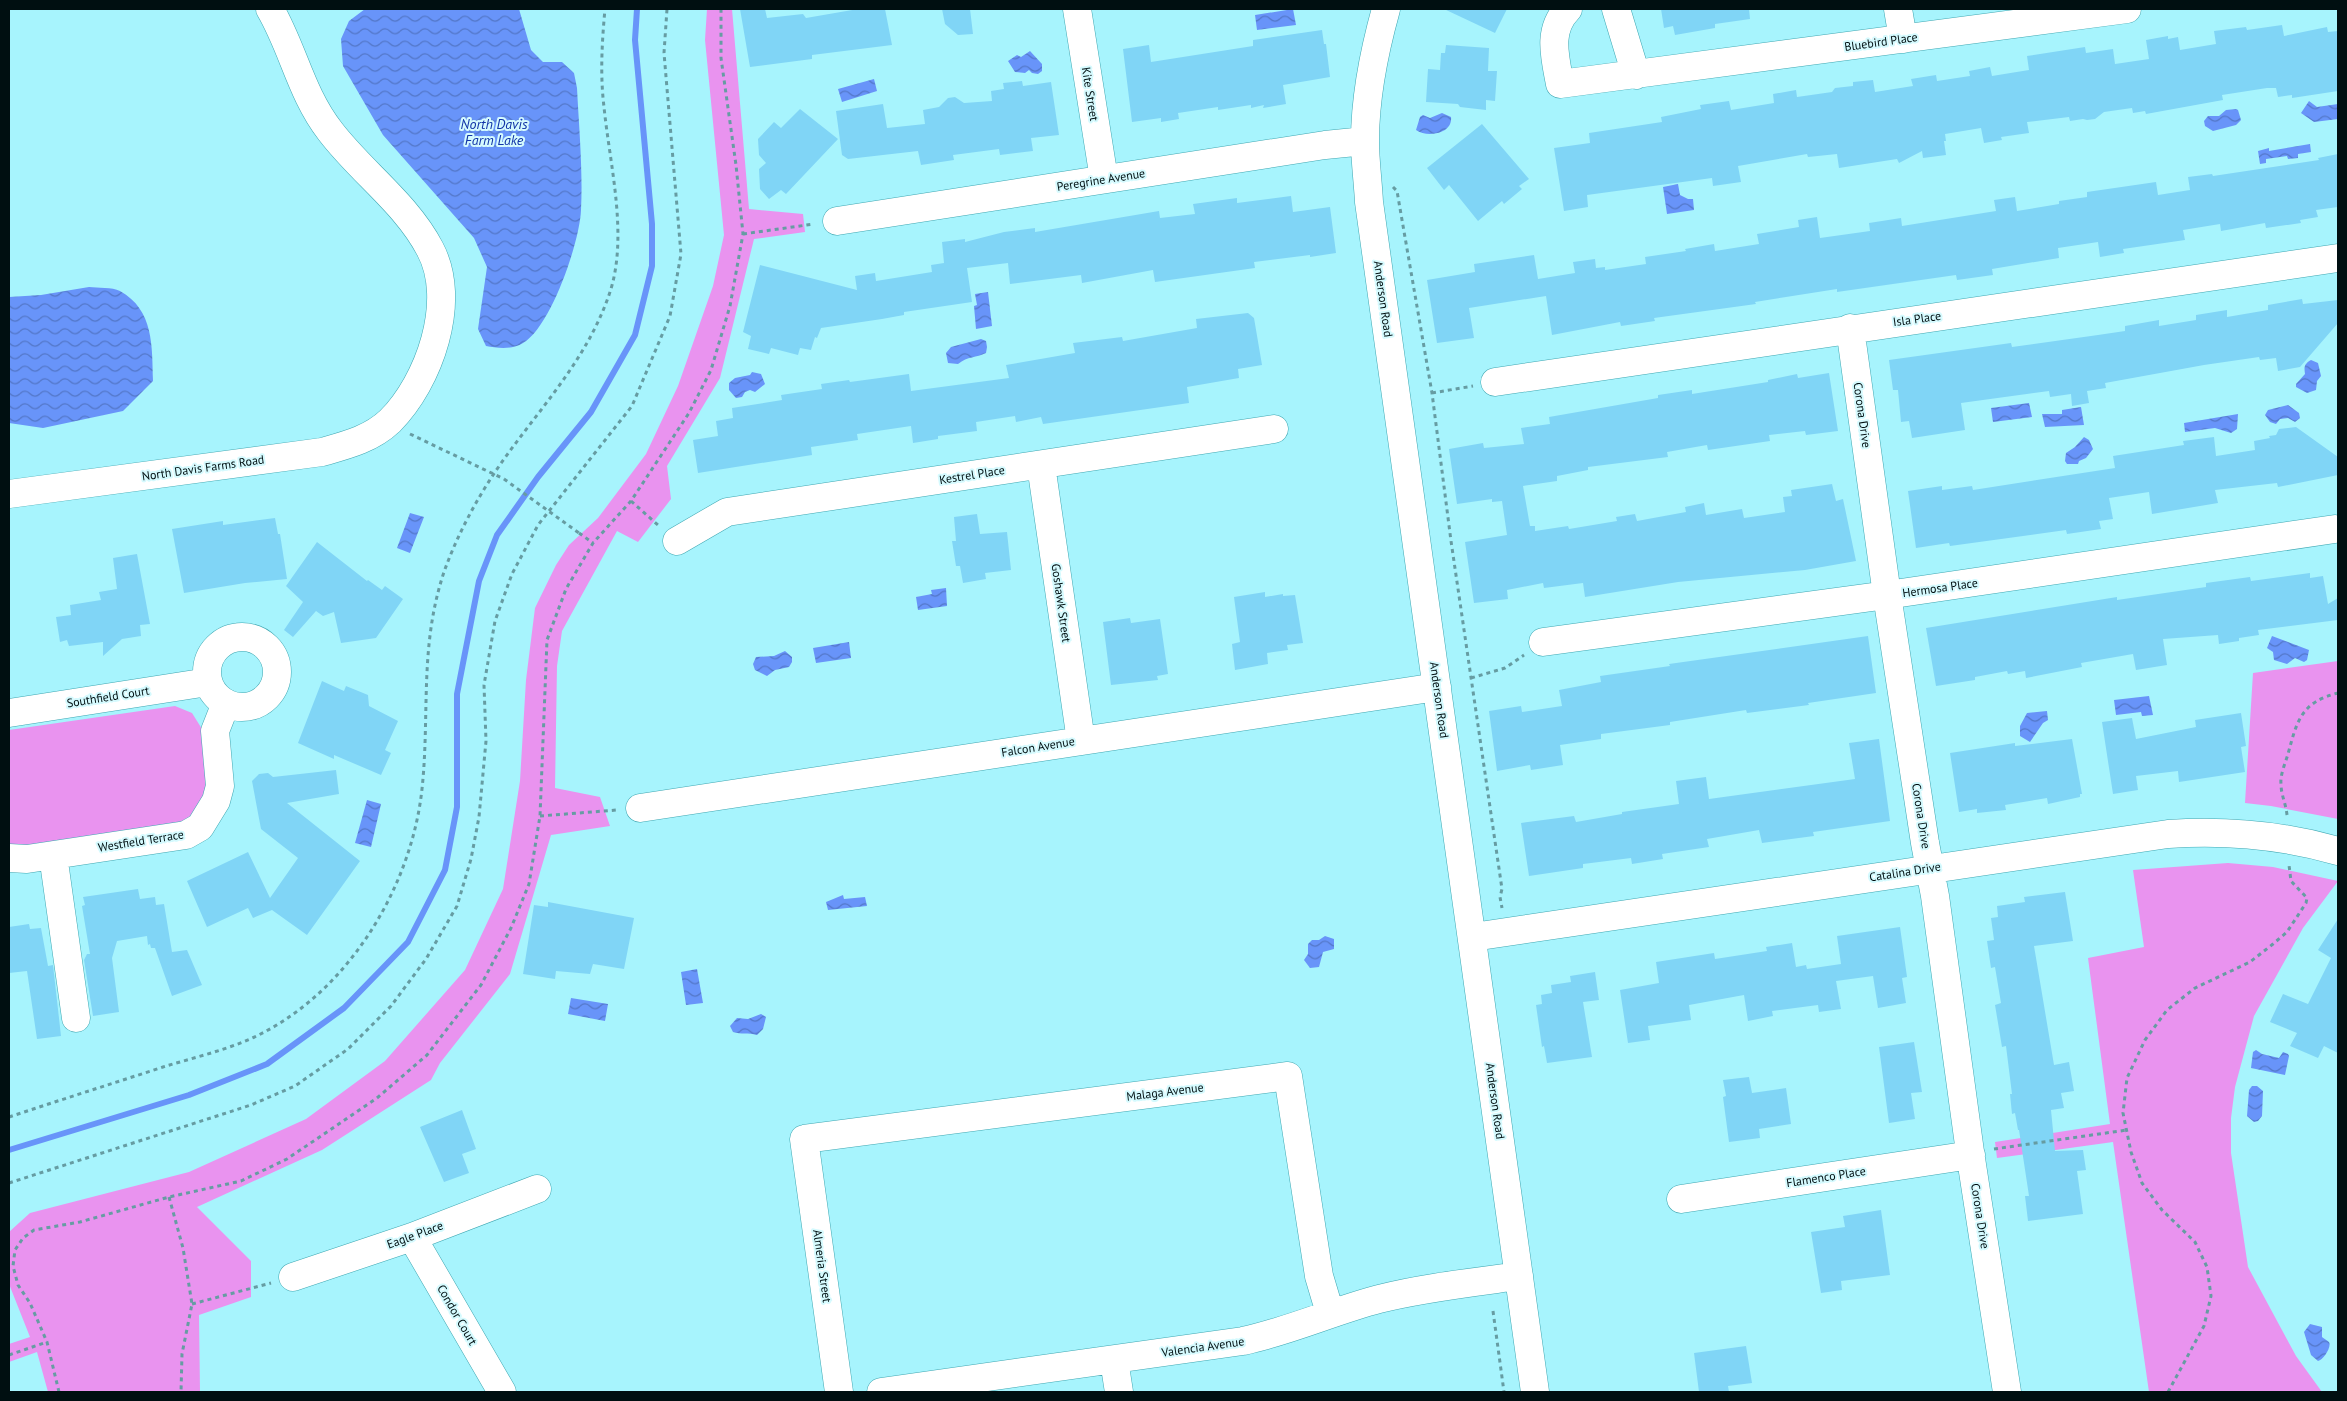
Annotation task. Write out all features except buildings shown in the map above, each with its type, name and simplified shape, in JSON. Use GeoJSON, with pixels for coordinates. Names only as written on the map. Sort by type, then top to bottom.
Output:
{"type":"FeatureCollection","features":[{"type":"Feature","properties":{"kind":"street","name":"North Davis Farms Road"},"geometry":{"type":"LineString","coordinates":[[9,494],[322,452],[359,442],[390,421],[415,389],[432,353],[440,319],[440,281],[432,252],[418,228],[329,131],[307,94],[280,26],[270,9]]}},
{"type":"Feature","properties":{"kind":"street","name":"Kite Street"},"geometry":{"type":"LineString","coordinates":[[1077,9],[1104,179]]}},
{"type":"Feature","properties":{"kind":"street","name":"Anderson Road"},"geometry":{"type":"LineString","coordinates":[[1386,9],[1371,74],[1365,140],[1370,212],[1473,937],[1535,1392]]}},
{"type":"Feature","properties":{"kind":"street","name":"Bluebird Place"},"geometry":{"type":"LineString","coordinates":[[1568,9],[1559,18],[1553,44],[1560,84],[2127,9]]}},
{"type":"Feature","properties":{"kind":"street"},"geometry":{"type":"LineString","coordinates":[[1616,9],[1636,75]]}},
{"type":"Feature","properties":{"kind":"street"},"geometry":{"type":"LineString","coordinates":[[1898,9],[1903,39]]}},
{"type":"Feature","properties":{"kind":"street","name":"Peregrine Avenue"},"geometry":{"type":"LineString","coordinates":[[837,221],[1365,140]]}},
{"type":"Feature","properties":{"kind":"street","name":"Isla Place"},"geometry":{"type":"LineString","coordinates":[[1495,382],[1850,328],[2338,258]]}},
{"type":"Feature","properties":{"kind":"street","name":"Corona Drive"},"geometry":{"type":"LineString","coordinates":[[1850,328],[1887,596],[1929,868],[1935,896],[2007,1392]]}},
{"type":"Feature","properties":{"kind":"street","name":"Kestrel Place"},"geometry":{"type":"LineString","coordinates":[[677,541],[727,512],[1274,429]]}},
{"type":"Feature","properties":{"kind":"street","name":"Goshawk Street"},"geometry":{"type":"LineString","coordinates":[[1041,465],[1081,741]]}},
{"type":"Feature","properties":{"kind":"street","name":"Hermosa Place"},"geometry":{"type":"LineString","coordinates":[[1544,642],[1887,596],[2335,529]]}},
{"type":"Feature","properties":{"kind":"street"},"geometry":{"type":"LineString","coordinates":[[237,637],[249,637],[260,641],[276,659],[278,670],[272,692],[264,700],[254,705],[242,707],[226,703],[213,692],[208,682],[207,670],[210,659],[216,649],[225,641],[237,637]]}},
{"type":"Feature","properties":{"kind":"street","name":"Southfield Court"},"geometry":{"type":"LineString","coordinates":[[9,713],[208,682]]}},
{"type":"Feature","properties":{"kind":"street","name":"Falcon Avenue"},"geometry":{"type":"LineString","coordinates":[[640,808],[1437,687]]}},
{"type":"Feature","properties":{"kind":"street","name":"Westfield Terrace"},"geometry":{"type":"LineString","coordinates":[[9,858],[27,859],[186,835],[200,827],[216,801],[220,786],[214,731],[226,703]]}},
{"type":"Feature","properties":{"kind":"street","name":"Catalina Drive"},"geometry":{"type":"LineString","coordinates":[[1473,937],[2135,838],[2205,832],[2288,838],[2338,851]]}},
{"type":"Feature","properties":{"kind":"street"},"geometry":{"type":"LineString","coordinates":[[53,855],[76,1018]]}},
{"type":"Feature","properties":{"kind":"street","name":"Malaga Avenue"},"geometry":{"type":"LineString","coordinates":[[804,1139],[1288,1076],[1319,1276],[1330,1313]]}},
{"type":"Feature","properties":{"kind":"street","name":"Almeria Street"},"geometry":{"type":"LineString","coordinates":[[804,1139],[839,1392]]}},
{"type":"Feature","properties":{"kind":"street","name":"Flamenco Place"},"geometry":{"type":"LineString","coordinates":[[1681,1199],[1971,1154]]}},
{"type":"Feature","properties":{"kind":"street","name":"Eagle Place"},"geometry":{"type":"LineString","coordinates":[[293,1278],[412,1237],[537,1189]]}},
{"type":"Feature","properties":{"kind":"street","name":"Condor Court"},"geometry":{"type":"LineString","coordinates":[[412,1237],[502,1392]]}},
{"type":"Feature","properties":{"kind":"street","name":"Valencia Avenue"},"geometry":{"type":"LineString","coordinates":[[881,1392],[1114,1360],[1270,1336],[1330,1313],[1382,1298],[1519,1276]]}},
{"type":"Feature","properties":{"kind":"street"},"geometry":{"type":"LineString","coordinates":[[1114,1360],[1119,1392]]}},
{"type":"Feature","properties":{"kind":"path"},"geometry":{"type":"LineString","coordinates":[[9,1117],[245,1041],[285,1019],[319,993],[360,948],[392,896],[413,836],[422,789],[425,673],[429,636],[444,574],[455,545],[494,473],[570,374],[609,296],[618,260],[618,225],[603,102],[603,32],[605,9]]}},
{"type":"Feature","properties":{"kind":"path"},"geometry":{"type":"LineString","coordinates":[[9,1183],[251,1105],[295,1086],[348,1049],[392,1006],[426,959],[456,906],[471,859],[479,817],[486,751],[484,685],[495,621],[512,574],[538,525],[632,406],[670,316],[682,254],[664,53],[667,9]]}},
{"type":"Feature","properties":{"kind":"path"},"geometry":{"type":"LineString","coordinates":[[60,1392],[47,1342],[30,1303],[18,1285],[13,1266],[15,1250],[23,1238],[34,1230],[80,1222],[169,1197],[241,1181],[287,1159],[377,1098],[427,1055],[481,985],[511,928],[529,884],[540,816],[547,640],[566,589],[593,543],[632,501],[690,413],[711,370],[730,306],[742,234],[736,165],[721,58],[721,9]]}},
{"type":"Feature","properties":{"kind":"path"},"geometry":{"type":"LineString","coordinates":[[1392,185],[1397,191],[1432,393],[1502,889],[1500,897],[1506,932]]}},
{"type":"Feature","properties":{"kind":"path"},"geometry":{"type":"LineString","coordinates":[[742,234],[837,221]]}},
{"type":"Feature","properties":{"kind":"path"},"geometry":{"type":"LineString","coordinates":[[1432,393],[1495,382]]}},
{"type":"Feature","properties":{"kind":"path"},"geometry":{"type":"LineString","coordinates":[[504,479],[593,543]]}},
{"type":"Feature","properties":{"kind":"path"},"geometry":{"type":"LineString","coordinates":[[632,501],[677,541]]}},
{"type":"Feature","properties":{"kind":"path"},"geometry":{"type":"LineString","coordinates":[[1472,678],[1505,668],[1544,642]]}},
{"type":"Feature","properties":{"kind":"path"},"geometry":{"type":"LineString","coordinates":[[2287,815],[2280,782],[2296,723],[2304,710],[2317,700],[2338,692]]}},
{"type":"Feature","properties":{"kind":"path"},"geometry":{"type":"LineString","coordinates":[[540,816],[640,808]]}},
{"type":"Feature","properties":{"kind":"path"},"geometry":{"type":"LineString","coordinates":[[2168,1392],[2204,1326],[2211,1296],[2207,1267],[2195,1242],[2162,1210],[2142,1183],[2131,1152],[2123,1113],[2127,1078],[2145,1040],[2167,1010],[2195,988],[2250,962],[2287,932],[2306,903],[2305,894],[2291,881],[2289,865]]}},
{"type":"Feature","properties":{"kind":"path"},"geometry":{"type":"LineString","coordinates":[[1971,1154],[2127,1130]]}},
{"type":"Feature","properties":{"kind":"path"},"geometry":{"type":"LineString","coordinates":[[169,1197],[183,1248],[192,1304],[182,1354],[181,1392]]}},
{"type":"Feature","properties":{"kind":"path"},"geometry":{"type":"LineString","coordinates":[[192,1304],[293,1278]]}},
{"type":"Feature","properties":{"kind":"path"},"geometry":{"type":"LineString","coordinates":[[1493,1311],[1504,1392]]}},
{"type":"Feature","properties":{"kind":"path"},"geometry":{"type":"LineString","coordinates":[[9,1355],[47,1342]]}},
{"type":"Feature","properties":{"kind":"shaded area"},"geometry":{"type":"Polygon","coordinates":[[[707,9],[732,9],[749,209],[803,214],[805,232],[754,239],[720,378],[667,466],[671,499],[638,542],[617,531],[562,631],[557,666],[555,788],[600,797],[610,826],[551,835],[510,974],[440,1063],[431,1080],[322,1150],[197,1207],[251,1261],[251,1297],[199,1315],[200,1392],[48,1392],[37,1352],[9,1362],[9,1344],[30,1337],[9,1284],[9,1232],[30,1213],[189,1172],[306,1119],[385,1061],[465,970],[503,889],[520,781],[526,680],[535,608],[556,565],[569,545],[598,518],[646,454],[678,386],[713,286],[724,235],[705,40],[707,9]]]}},
{"type":"Feature","properties":{"kind":"shaded area"},"geometry":{"type":"Polygon","coordinates":[[[2338,661],[2338,819],[2245,803],[2253,673],[2338,661]]]}},
{"type":"Feature","properties":{"kind":"shaded area"},"geometry":{"type":"Polygon","coordinates":[[[175,706],[192,713],[202,729],[210,784],[203,808],[182,825],[9,848],[9,730],[175,706]]]}},
{"type":"Feature","properties":{"kind":"shaded area"},"geometry":{"type":"Polygon","coordinates":[[[2228,863],[2273,867],[2338,881],[2303,928],[2254,1016],[2235,1087],[2231,1118],[2231,1153],[2248,1267],[2296,1356],[2322,1392],[2149,1392],[2113,1142],[1997,1158],[1995,1142],[2110,1124],[2088,958],[2144,947],[2133,870],[2228,863]]]}},
{"type":"Feature","properties":{"kind":"water","name":"North Davis Farm Lake"},"geometry":{"type":"Polygon","coordinates":[[[365,9],[519,9],[531,50],[543,62],[562,62],[574,73],[577,88],[581,164],[581,210],[579,224],[570,261],[553,302],[544,320],[533,334],[519,345],[505,348],[486,346],[478,329],[487,267],[474,238],[383,135],[343,66],[341,39],[349,21],[365,9]]]}},
{"type":"Feature","properties":{"kind":"water"},"geometry":{"type":"Polygon","coordinates":[[[1293,9],[1296,25],[1257,30],[1255,15],[1293,9]]]}},
{"type":"Feature","properties":{"kind":"water"},"geometry":{"type":"Polygon","coordinates":[[[1030,51],[1042,64],[1042,71],[1038,74],[1032,73],[1029,70],[1025,73],[1015,72],[1008,61],[1017,55],[1021,57],[1030,51]]]}},
{"type":"Feature","properties":{"kind":"water"},"geometry":{"type":"Polygon","coordinates":[[[874,79],[877,91],[842,102],[838,89],[874,79]]]}},
{"type":"Feature","properties":{"kind":"water"},"geometry":{"type":"Polygon","coordinates":[[[2309,101],[2317,107],[2338,104],[2338,119],[2314,122],[2301,113],[2309,101]]]}},
{"type":"Feature","properties":{"kind":"water"},"geometry":{"type":"Polygon","coordinates":[[[2236,109],[2241,120],[2236,125],[2213,131],[2205,126],[2204,121],[2208,116],[2219,116],[2226,110],[2236,109]]]}},
{"type":"Feature","properties":{"kind":"water"},"geometry":{"type":"Polygon","coordinates":[[[1442,113],[1451,117],[1451,123],[1444,131],[1426,134],[1416,130],[1420,117],[1423,115],[1430,118],[1442,113]]]}},
{"type":"Feature","properties":{"kind":"water"},"geometry":{"type":"Polygon","coordinates":[[[2310,144],[2311,152],[2298,154],[2298,158],[2288,159],[2287,156],[2266,159],[2266,163],[2260,164],[2258,151],[2269,148],[2269,151],[2310,144]]]}},
{"type":"Feature","properties":{"kind":"water"},"geometry":{"type":"Polygon","coordinates":[[[1678,184],[1680,195],[1693,199],[1694,210],[1667,214],[1663,187],[1678,184]]]}},
{"type":"Feature","properties":{"kind":"water"},"geometry":{"type":"Polygon","coordinates":[[[89,287],[109,288],[120,291],[139,308],[149,330],[153,381],[123,411],[43,428],[9,423],[9,297],[41,295],[89,287]]]}},
{"type":"Feature","properties":{"kind":"water"},"geometry":{"type":"Polygon","coordinates":[[[988,292],[992,326],[976,329],[974,306],[977,305],[975,294],[988,292]]]}},
{"type":"Feature","properties":{"kind":"water"},"geometry":{"type":"Polygon","coordinates":[[[981,339],[986,341],[986,353],[958,364],[948,363],[946,353],[951,347],[981,339]]]}},
{"type":"Feature","properties":{"kind":"water"},"geometry":{"type":"Polygon","coordinates":[[[2311,360],[2318,363],[2321,376],[2317,381],[2316,390],[2307,393],[2296,387],[2296,384],[2305,374],[2305,366],[2311,360]]]}},
{"type":"Feature","properties":{"kind":"water"},"geometry":{"type":"Polygon","coordinates":[[[752,372],[761,374],[765,384],[755,392],[750,390],[745,392],[742,397],[736,398],[729,390],[729,383],[735,378],[750,375],[752,372]]]}},
{"type":"Feature","properties":{"kind":"water"},"geometry":{"type":"Polygon","coordinates":[[[2029,403],[2032,417],[1993,422],[1991,408],[2029,403]]]}},
{"type":"Feature","properties":{"kind":"water"},"geometry":{"type":"Polygon","coordinates":[[[2288,405],[2299,413],[2300,418],[2295,422],[2288,418],[2280,419],[2276,424],[2270,422],[2265,415],[2268,410],[2288,405]]]}},
{"type":"Feature","properties":{"kind":"water"},"geometry":{"type":"Polygon","coordinates":[[[2081,407],[2084,425],[2045,427],[2042,414],[2062,414],[2062,410],[2081,407]]]}},
{"type":"Feature","properties":{"kind":"water"},"geometry":{"type":"Polygon","coordinates":[[[2238,414],[2237,429],[2231,433],[2215,428],[2185,432],[2184,423],[2238,414]]]}},
{"type":"Feature","properties":{"kind":"water"},"geometry":{"type":"Polygon","coordinates":[[[2084,437],[2089,440],[2093,449],[2078,464],[2067,464],[2065,461],[2066,453],[2084,437]]]}},
{"type":"Feature","properties":{"kind":"water"},"geometry":{"type":"Polygon","coordinates":[[[410,513],[424,517],[410,553],[397,548],[410,513]]]}},
{"type":"Feature","properties":{"kind":"water"},"geometry":{"type":"Polygon","coordinates":[[[946,588],[947,606],[918,610],[916,597],[932,594],[931,590],[946,588]]]}},
{"type":"Feature","properties":{"kind":"water"},"geometry":{"type":"Polygon","coordinates":[[[2272,636],[2309,650],[2307,660],[2304,662],[2295,658],[2287,664],[2274,660],[2273,652],[2267,648],[2272,636]]]}},
{"type":"Feature","properties":{"kind":"water"},"geometry":{"type":"Polygon","coordinates":[[[849,642],[851,658],[816,663],[813,648],[849,642]]]}},
{"type":"Feature","properties":{"kind":"water"},"geometry":{"type":"Polygon","coordinates":[[[785,651],[792,657],[789,667],[775,670],[767,676],[755,670],[753,664],[756,657],[774,656],[785,651]]]}},
{"type":"Feature","properties":{"kind":"water"},"geometry":{"type":"Polygon","coordinates":[[[2149,696],[2153,715],[2142,716],[2141,712],[2116,715],[2114,700],[2149,696]]]}},
{"type":"Feature","properties":{"kind":"water"},"geometry":{"type":"Polygon","coordinates":[[[2047,711],[2048,720],[2043,723],[2030,742],[2020,736],[2020,726],[2027,713],[2047,711]]]}},
{"type":"Feature","properties":{"kind":"water"},"geometry":{"type":"Polygon","coordinates":[[[367,800],[381,804],[371,847],[355,843],[367,800]]]}},
{"type":"Feature","properties":{"kind":"water"},"geometry":{"type":"Polygon","coordinates":[[[843,895],[844,899],[865,897],[867,906],[828,910],[826,902],[843,895]]]}},
{"type":"Feature","properties":{"kind":"water"},"geometry":{"type":"Polygon","coordinates":[[[1325,936],[1334,939],[1334,949],[1323,952],[1319,967],[1310,968],[1304,960],[1308,954],[1308,944],[1312,940],[1319,940],[1325,936]]]}},
{"type":"Feature","properties":{"kind":"water"},"geometry":{"type":"Polygon","coordinates":[[[697,969],[703,1003],[686,1005],[681,972],[697,969]]]}},
{"type":"Feature","properties":{"kind":"water"},"geometry":{"type":"Polygon","coordinates":[[[571,998],[608,1004],[605,1021],[568,1014],[571,998]]]}},
{"type":"Feature","properties":{"kind":"water"},"geometry":{"type":"Polygon","coordinates":[[[761,1014],[766,1017],[763,1029],[757,1035],[733,1032],[730,1026],[737,1018],[748,1019],[761,1014]]]}},
{"type":"Feature","properties":{"kind":"water"},"geometry":{"type":"Polygon","coordinates":[[[2256,1050],[2262,1054],[2279,1058],[2283,1052],[2288,1054],[2285,1075],[2251,1068],[2253,1052],[2256,1050]]]}},
{"type":"Feature","properties":{"kind":"water"},"geometry":{"type":"Polygon","coordinates":[[[2252,1086],[2257,1086],[2263,1091],[2262,1116],[2258,1121],[2254,1122],[2247,1116],[2249,1090],[2252,1086]]]}},
{"type":"Feature","properties":{"kind":"water"},"geometry":{"type":"Polygon","coordinates":[[[2310,1324],[2322,1327],[2322,1337],[2330,1344],[2326,1353],[2318,1361],[2311,1355],[2304,1332],[2310,1324]]]}},
{"type":"Feature","properties":{"kind":"waterway"},"geometry":{"type":"LineString","coordinates":[[9,1150],[189,1095],[267,1064],[344,1008],[408,942],[445,870],[457,807],[457,694],[479,581],[497,535],[538,477],[591,412],[635,335],[652,266],[652,224],[635,40],[637,9]]}}]}
